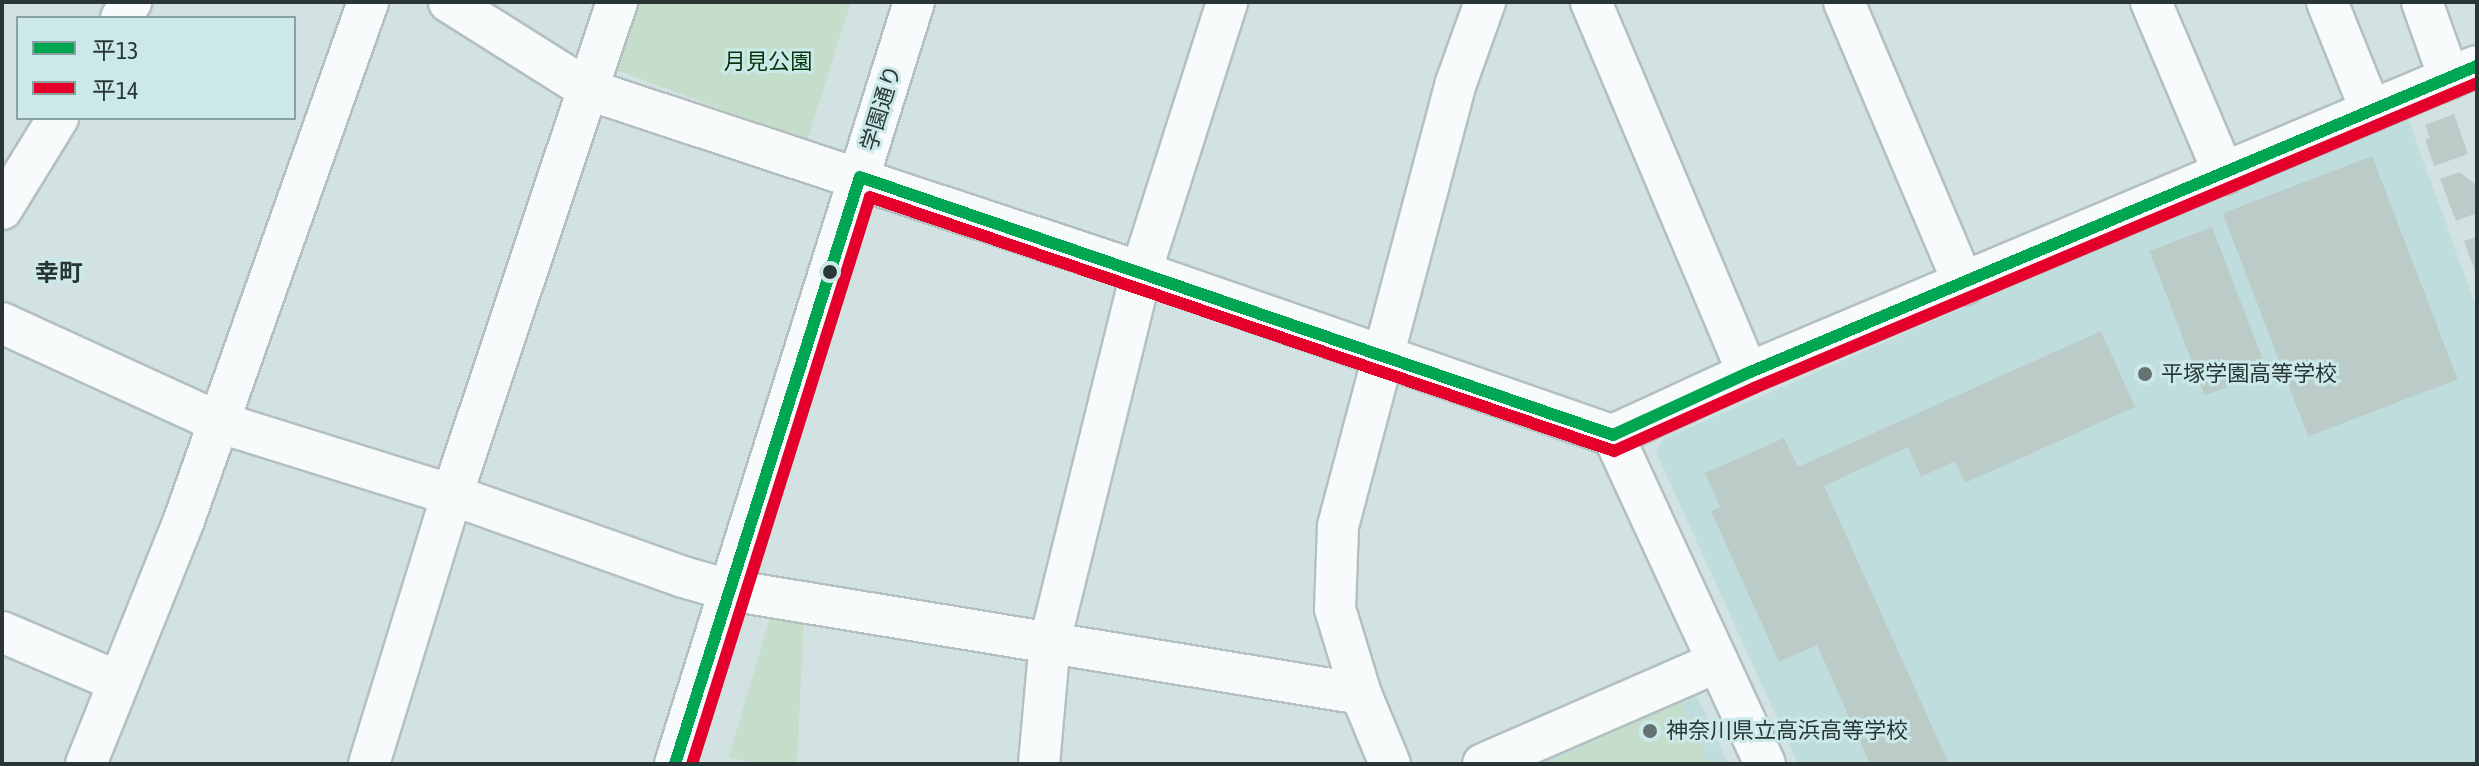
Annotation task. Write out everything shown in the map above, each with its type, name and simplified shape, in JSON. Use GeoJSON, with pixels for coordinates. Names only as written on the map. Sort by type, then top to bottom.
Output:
{"type":"FeatureCollection","features":[{"type":"Feature","properties":{"kind":"street"},"geometry":{"type":"LineString","coordinates":[[86,764],[184,520],[368,2]]}},
{"type":"Feature","properties":{"kind":"street"},"geometry":{"type":"LineString","coordinates":[[449,2],[589,90],[860,177],[1382,353],[1613,435],[1748,373],[1964,285],[2371,111],[2467,79],[2422,2]]}},
{"type":"Feature","properties":{"kind":"street"},"geometry":{"type":"LineString","coordinates":[[369,764],[452,495],[617,2]]}},
{"type":"Feature","properties":{"kind":"street","name":"学園通り"},"geometry":{"type":"LineString","coordinates":[[683,762],[729,590],[914,2]]}},
{"type":"Feature","properties":{"kind":"street"},"geometry":{"type":"LineString","coordinates":[[1039,764],[1050,641],[1141,272],[1227,2]]}},
{"type":"Feature","properties":{"kind":"street"},"geometry":{"type":"LineString","coordinates":[[1390,764],[1361,694],[1335,609],[1338,526],[1456,83],[1485,2]]}},
{"type":"Feature","properties":{"kind":"street"},"geometry":{"type":"LineString","coordinates":[[1591,2],[1748,373]]}},
{"type":"Feature","properties":{"kind":"street"},"geometry":{"type":"LineString","coordinates":[[1844,2],[1964,285]]}},
{"type":"Feature","properties":{"kind":"street"},"geometry":{"type":"LineString","coordinates":[[2151,2],[2224,174]]}},
{"type":"Feature","properties":{"kind":"street"},"geometry":{"type":"LineString","coordinates":[[2327,2],[2371,111]]}},
{"type":"Feature","properties":{"kind":"street"},"geometry":{"type":"LineString","coordinates":[[2,209],[57,120]]}},
{"type":"Feature","properties":{"kind":"street"},"geometry":{"type":"LineString","coordinates":[[2,323],[218,422],[452,495],[683,577],[729,590],[1361,694]]}},
{"type":"Feature","properties":{"kind":"street"},"geometry":{"type":"LineString","coordinates":[[1613,435],[1765,764]]}},
{"type":"Feature","properties":{"kind":"street"},"geometry":{"type":"LineString","coordinates":[[2,632],[119,682]]}},
{"type":"Feature","properties":{"kind":"street"},"geometry":{"type":"LineString","coordinates":[[1483,764],[1718,662]]}},
{"type":"Feature","properties":{"kind":"shaded area","name":"平塚学園高等学校"},"geometry":{"type":"Polygon","coordinates":[[[2406,113],[2477,309],[2477,764],[1798,764],[1656,452],[1664,439],[2406,113]]]}},
{"type":"Feature","properties":{"kind":"shaded area","name":"神奈川県立高浜高等学校"},"geometry":{"type":"Polygon","coordinates":[[[1682,690],[1698,698],[1728,764],[1513,764],[1682,690]]]}},
{"type":"Feature","properties":{"kind":"green space","name":"月見公園"},"geometry":{"type":"Polygon","coordinates":[[[635,2],[851,2],[807,141],[619,71],[616,62],[635,2]]]}},
{"type":"Feature","properties":{"kind":"green space"},"geometry":{"type":"Polygon","coordinates":[[[770,617],[804,618],[797,764],[757,764],[729,757],[770,617]]]}},
{"type":"Feature","properties":{"kind":"green space","name":"神奈川県立高浜高等学校"},"geometry":{"type":"Polygon","coordinates":[[[1681,702],[1709,764],[1545,764],[1681,702]]]}},
{"type":"Feature","properties":{"kind":"building"},"geometry":{"type":"Polygon","coordinates":[[[2454,114],[2468,154],[2434,166],[2425,140],[2430,138],[2425,125],[2454,114]]]}},
{"type":"Feature","properties":{"kind":"building"},"geometry":{"type":"Polygon","coordinates":[[[2372,156],[2458,379],[2308,436],[2223,213],[2372,156]]]}},
{"type":"Feature","properties":{"kind":"building"},"geometry":{"type":"Polygon","coordinates":[[[2460,172],[2476,185],[2477,213],[2456,221],[2440,179],[2460,172]]]}},
{"type":"Feature","properties":{"kind":"building"},"geometry":{"type":"Polygon","coordinates":[[[2212,227],[2268,372],[2205,396],[2149,251],[2212,227]]]}},
{"type":"Feature","properties":{"kind":"building"},"geometry":{"type":"Polygon","coordinates":[[[2477,237],[2477,277],[2464,241],[2477,237]]]}},
{"type":"Feature","properties":{"kind":"building"},"geometry":{"type":"Polygon","coordinates":[[[2101,331],[2135,407],[1965,483],[1955,461],[1921,477],[1908,447],[1824,486],[1949,764],[1870,764],[1817,645],[1779,662],[1711,511],[1720,507],[1705,473],[1784,438],[1798,467],[2101,331]]]}},
{"type":"Feature","properties":{"kind":"transit line","name":"平13"},"geometry":{"type":"LineString","coordinates":[[675,764],[860,177],[1613,435],[1748,373],[2477,66]]}},
{"type":"Feature","properties":{"kind":"transit line","name":"平14"},"geometry":{"type":"LineString","coordinates":[[692,764],[870,197],[1614,451],[1754,388],[2477,83]]}},
{"type":"Feature","properties":{"kind":"place","name":"平塚学園高等学校"},"geometry":{"type":"Point","coordinates":[2145,374]}},
{"type":"Feature","properties":{"kind":"place","name":"神奈川県立高浜高等学校"},"geometry":{"type":"Point","coordinates":[1650,731]}},
{"type":"Feature","properties":{"kind":"district","name":"幸町"},"geometry":{"type":"Point","coordinates":[59,273]}}]}
